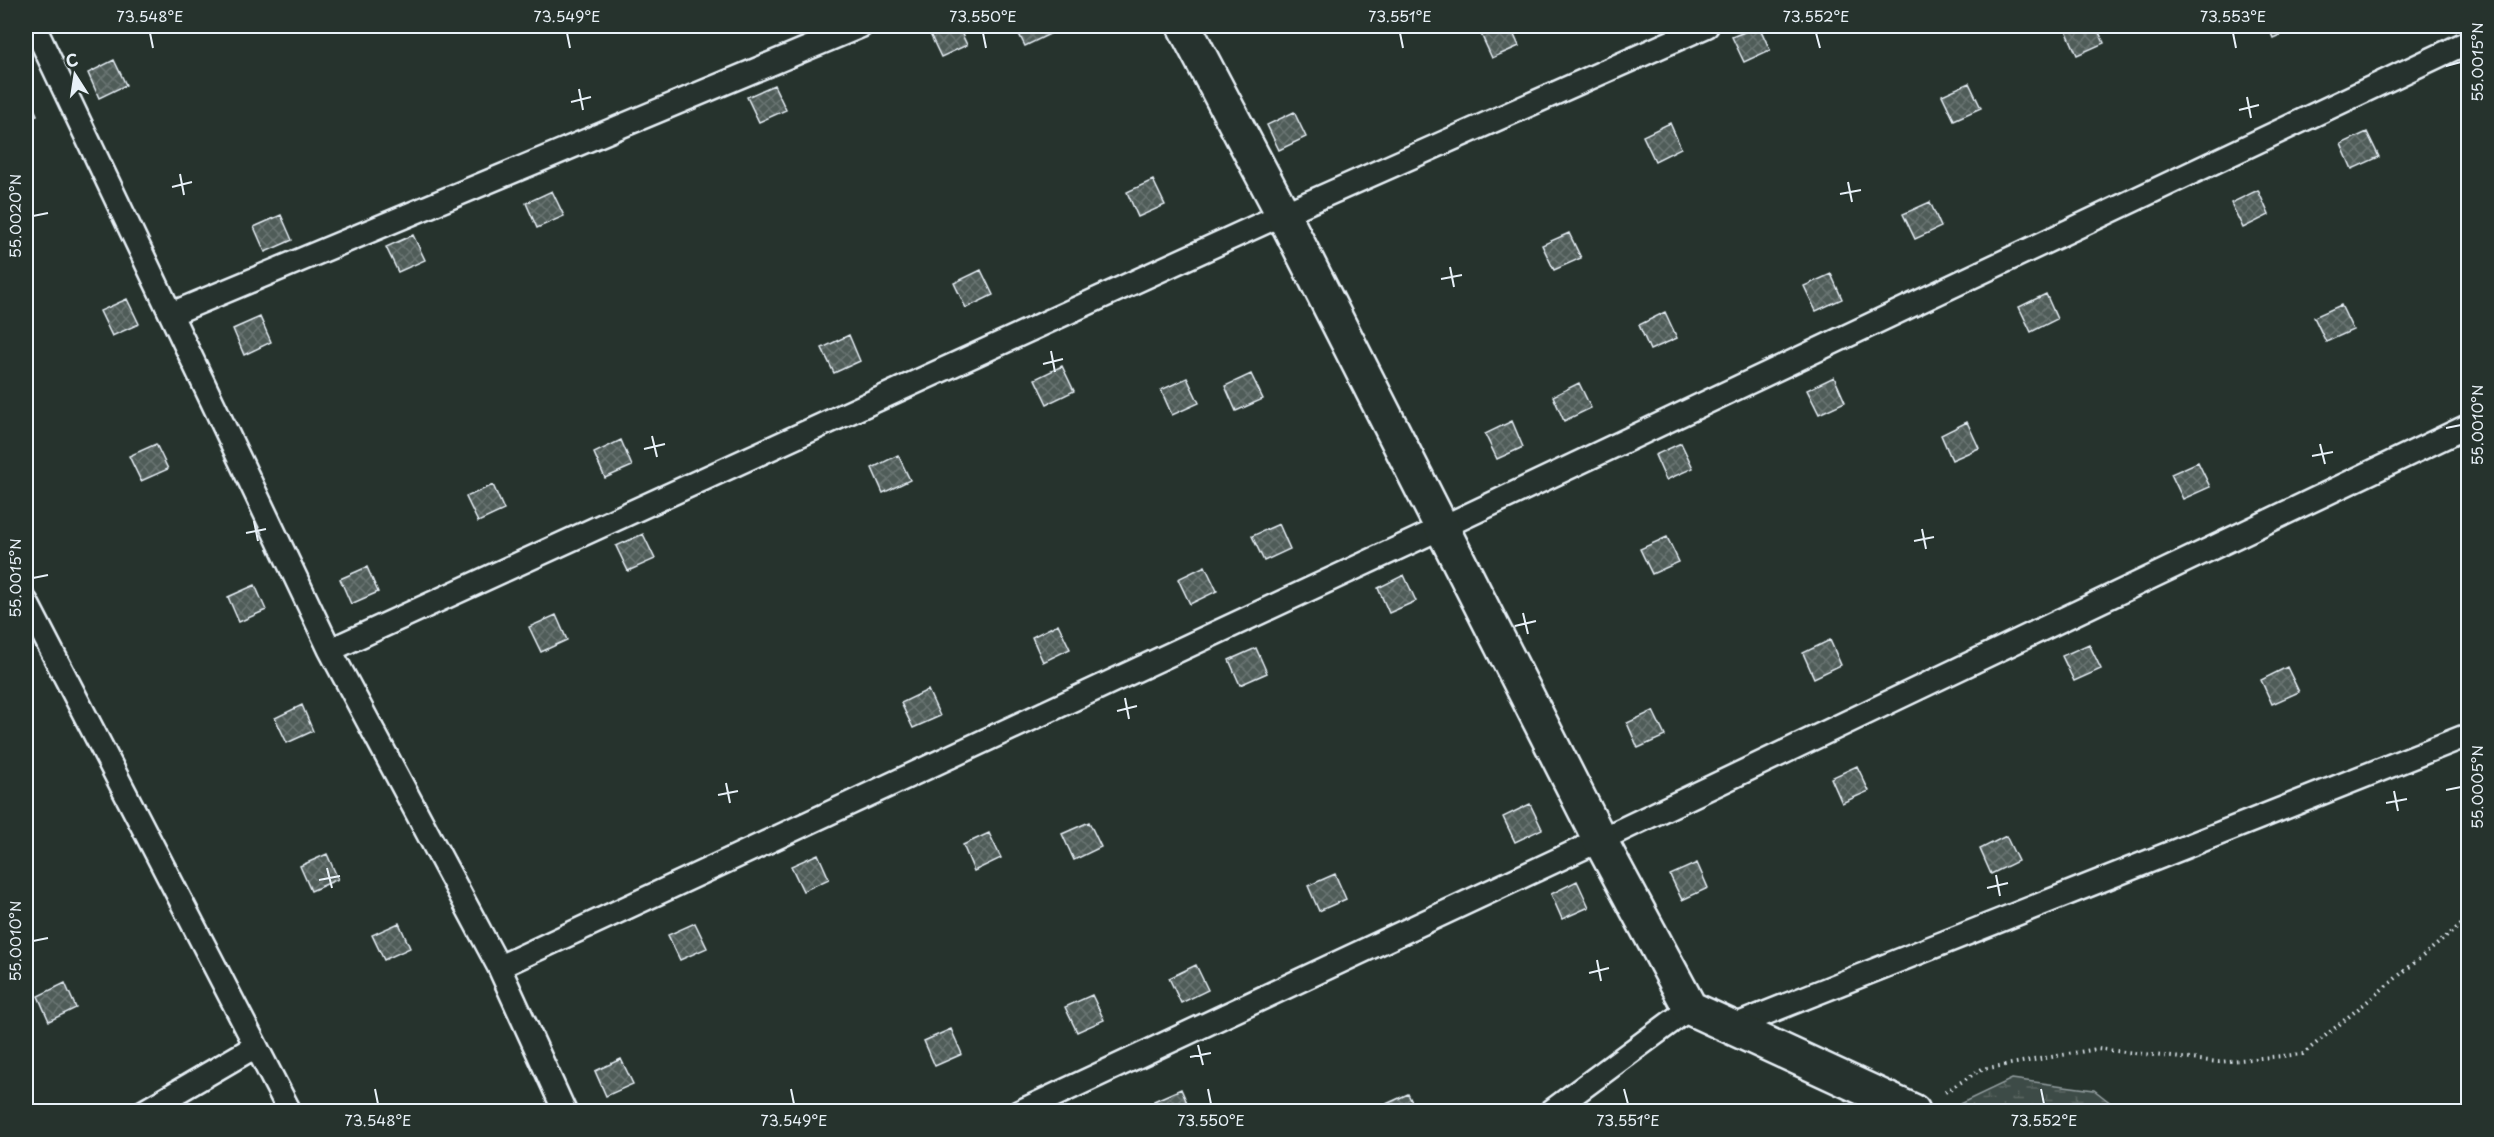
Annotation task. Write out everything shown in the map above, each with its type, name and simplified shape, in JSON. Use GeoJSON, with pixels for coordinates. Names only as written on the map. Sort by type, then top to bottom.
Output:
{"type":"FeatureCollection","features":[{"type":"Feature","properties":{"kind":"street"},"geometry":{"type":"LineString","coordinates":[[1184,26],[1283,214],[1600,840],[1689,1008],[1913,1111]]}},
{"type":"Feature","properties":{"kind":"lane"},"geometry":{"type":"LineString","coordinates":[[34,26],[330,650],[499,967],[565,1112]]}},
{"type":"Feature","properties":{"kind":"lane"},"geometry":{"type":"LineString","coordinates":[[171,314],[861,26]]}},
{"type":"Feature","properties":{"kind":"lane"},"geometry":{"type":"LineString","coordinates":[[330,650],[1283,214],[1707,26]]}},
{"type":"Feature","properties":{"kind":"lane"},"geometry":{"type":"LineString","coordinates":[[499,967],[1442,528],[2469,42]]}},
{"type":"Feature","properties":{"kind":"lane"},"geometry":{"type":"LineString","coordinates":[[1019,1112],[1600,840],[2469,426]]}},
{"type":"Feature","properties":{"kind":"lane"},"geometry":{"type":"LineString","coordinates":[[26,601],[290,1112]]}},
{"type":"Feature","properties":{"kind":"lane"},"geometry":{"type":"LineString","coordinates":[[1731,1027],[2469,735]]}},
{"type":"Feature","properties":{"kind":"lane"},"geometry":{"type":"LineString","coordinates":[[1551,1112],[1689,1008]]}},
{"type":"Feature","properties":{"kind":"lane"},"geometry":{"type":"LineString","coordinates":[[143,1112],[256,1046]]}},
{"type":"Feature","properties":{"kind":"path"},"geometry":{"type":"LineString","coordinates":[[1913,1111],[1982,1069],[2097,1048],[2219,1062],[2303,1054],[2469,919]]}},
{"type":"Feature","properties":{"kind":"green space"},"geometry":{"type":"Polygon","coordinates":[[[2012,1079],[2094,1090],[2121,1111],[1945,1111],[2012,1079]]]}},
{"type":"Feature","properties":{"kind":"building"},"geometry":{"type":"Polygon","coordinates":[[[944,26],[958,26],[967,45],[941,57],[929,32],[944,26]]]}},
{"type":"Feature","properties":{"kind":"building"},"geometry":{"type":"Polygon","coordinates":[[[1015,26],[1048,26],[1052,33],[1025,46],[1015,26]]]}},
{"type":"Feature","properties":{"kind":"building"},"geometry":{"type":"Polygon","coordinates":[[[1498,26],[1510,26],[1519,46],[1492,58],[1481,34],[1498,26]]]}},
{"type":"Feature","properties":{"kind":"building"},"geometry":{"type":"Polygon","coordinates":[[[1759,26],[1770,50],[1744,62],[1732,37],[1759,26]]]}},
{"type":"Feature","properties":{"kind":"building"},"geometry":{"type":"Polygon","coordinates":[[[2074,26],[2096,26],[2104,43],[2077,55],[2066,30],[2074,26]]]}},
{"type":"Feature","properties":{"kind":"building"},"geometry":{"type":"Polygon","coordinates":[[[2268,26],[2300,26],[2273,38],[2268,26]]]}},
{"type":"Feature","properties":{"kind":"building"},"geometry":{"type":"Polygon","coordinates":[[[114,60],[126,85],[99,98],[88,73],[114,60]]]}},
{"type":"Feature","properties":{"kind":"building"},"geometry":{"type":"Polygon","coordinates":[[[1969,83],[1981,108],[1954,120],[1942,95],[1969,83]]]}},
{"type":"Feature","properties":{"kind":"building"},"geometry":{"type":"Polygon","coordinates":[[[774,85],[786,110],[759,122],[747,97],[774,85]]]}},
{"type":"Feature","properties":{"kind":"building"},"geometry":{"type":"Polygon","coordinates":[[[26,91],[37,115],[26,120],[26,91]]]}},
{"type":"Feature","properties":{"kind":"building"},"geometry":{"type":"Polygon","coordinates":[[[1294,112],[1306,137],[1279,150],[1267,125],[1294,112]]]}},
{"type":"Feature","properties":{"kind":"building"},"geometry":{"type":"Polygon","coordinates":[[[1670,123],[1681,148],[1655,161],[1643,136],[1670,123]]]}},
{"type":"Feature","properties":{"kind":"building"},"geometry":{"type":"Polygon","coordinates":[[[2367,132],[2379,157],[2352,169],[2341,144],[2367,132]]]}},
{"type":"Feature","properties":{"kind":"building"},"geometry":{"type":"Polygon","coordinates":[[[1153,180],[1165,205],[1138,217],[1127,192],[1153,180]]]}},
{"type":"Feature","properties":{"kind":"building"},"geometry":{"type":"Polygon","coordinates":[[[2258,190],[2269,215],[2243,228],[2231,203],[2258,190]]]}},
{"type":"Feature","properties":{"kind":"building"},"geometry":{"type":"Polygon","coordinates":[[[552,191],[564,216],[537,228],[526,203],[552,191]]]}},
{"type":"Feature","properties":{"kind":"building"},"geometry":{"type":"Polygon","coordinates":[[[1930,202],[1941,227],[1915,239],[1903,214],[1930,202]]]}},
{"type":"Feature","properties":{"kind":"building"},"geometry":{"type":"Polygon","coordinates":[[[281,215],[292,240],[265,252],[254,227],[281,215]]]}},
{"type":"Feature","properties":{"kind":"building"},"geometry":{"type":"Polygon","coordinates":[[[1569,233],[1581,258],[1554,270],[1542,245],[1569,233]]]}},
{"type":"Feature","properties":{"kind":"building"},"geometry":{"type":"Polygon","coordinates":[[[413,235],[425,260],[398,272],[386,247],[413,235]]]}},
{"type":"Feature","properties":{"kind":"building"},"geometry":{"type":"Polygon","coordinates":[[[981,270],[993,295],[966,308],[954,283],[981,270]]]}},
{"type":"Feature","properties":{"kind":"building"},"geometry":{"type":"Polygon","coordinates":[[[1831,274],[1842,299],[1816,311],[1804,286],[1831,274]]]}},
{"type":"Feature","properties":{"kind":"building"},"geometry":{"type":"Polygon","coordinates":[[[2046,294],[2057,319],[2031,332],[2019,307],[2046,294]]]}},
{"type":"Feature","properties":{"kind":"building"},"geometry":{"type":"Polygon","coordinates":[[[127,299],[139,324],[112,336],[100,311],[127,299]]]}},
{"type":"Feature","properties":{"kind":"building"},"geometry":{"type":"Polygon","coordinates":[[[2341,305],[2353,330],[2326,342],[2314,317],[2341,305]]]}},
{"type":"Feature","properties":{"kind":"building"},"geometry":{"type":"Polygon","coordinates":[[[1665,312],[1677,338],[1650,350],[1639,325],[1665,312]]]}},
{"type":"Feature","properties":{"kind":"building"},"geometry":{"type":"Polygon","coordinates":[[[260,317],[271,342],[244,355],[233,329],[260,317]]]}},
{"type":"Feature","properties":{"kind":"building"},"geometry":{"type":"Polygon","coordinates":[[[849,335],[860,361],[834,373],[822,348],[849,335]]]}},
{"type":"Feature","properties":{"kind":"building"},"geometry":{"type":"Polygon","coordinates":[[[1062,366],[1074,391],[1047,404],[1035,379],[1062,366]]]}},
{"type":"Feature","properties":{"kind":"building"},"geometry":{"type":"Polygon","coordinates":[[[1251,374],[1263,399],[1236,411],[1225,386],[1251,374]]]}},
{"type":"Feature","properties":{"kind":"building"},"geometry":{"type":"Polygon","coordinates":[[[1834,377],[1845,402],[1819,414],[1807,390],[1834,377]]]}},
{"type":"Feature","properties":{"kind":"building"},"geometry":{"type":"Polygon","coordinates":[[[1187,378],[1199,403],[1172,415],[1161,390],[1187,378]]]}},
{"type":"Feature","properties":{"kind":"building"},"geometry":{"type":"Polygon","coordinates":[[[1579,383],[1591,408],[1564,421],[1553,396],[1579,383]]]}},
{"type":"Feature","properties":{"kind":"building"},"geometry":{"type":"Polygon","coordinates":[[[1512,421],[1523,447],[1497,459],[1485,434],[1512,421]]]}},
{"type":"Feature","properties":{"kind":"building"},"geometry":{"type":"Polygon","coordinates":[[[1967,422],[1979,448],[1952,460],[1941,435],[1967,422]]]}},
{"type":"Feature","properties":{"kind":"building"},"geometry":{"type":"Polygon","coordinates":[[[621,440],[632,466],[605,478],[594,453],[621,440]]]}},
{"type":"Feature","properties":{"kind":"building"},"geometry":{"type":"Polygon","coordinates":[[[1681,443],[1693,468],[1666,480],[1655,455],[1681,443]]]}},
{"type":"Feature","properties":{"kind":"building"},"geometry":{"type":"Polygon","coordinates":[[[156,444],[168,469],[141,481],[129,456],[156,444]]]}},
{"type":"Feature","properties":{"kind":"building"},"geometry":{"type":"Polygon","coordinates":[[[898,455],[910,480],[883,493],[872,468],[898,455]]]}},
{"type":"Feature","properties":{"kind":"building"},"geometry":{"type":"Polygon","coordinates":[[[2198,462],[2210,487],[2183,499],[2171,474],[2198,462]]]}},
{"type":"Feature","properties":{"kind":"building"},"geometry":{"type":"Polygon","coordinates":[[[493,485],[504,510],[478,522],[466,497],[493,485]]]}},
{"type":"Feature","properties":{"kind":"building"},"geometry":{"type":"Polygon","coordinates":[[[1279,524],[1290,549],[1264,561],[1252,536],[1279,524]]]}},
{"type":"Feature","properties":{"kind":"building"},"geometry":{"type":"Polygon","coordinates":[[[643,534],[655,559],[628,571],[616,546],[643,534]]]}},
{"type":"Feature","properties":{"kind":"building"},"geometry":{"type":"Polygon","coordinates":[[[1667,537],[1679,562],[1652,574],[1640,549],[1667,537]]]}},
{"type":"Feature","properties":{"kind":"building"},"geometry":{"type":"Polygon","coordinates":[[[1205,566],[1217,591],[1190,604],[1178,579],[1205,566]]]}},
{"type":"Feature","properties":{"kind":"building"},"geometry":{"type":"Polygon","coordinates":[[[367,567],[378,592],[351,604],[340,579],[367,567]]]}},
{"type":"Feature","properties":{"kind":"building"},"geometry":{"type":"Polygon","coordinates":[[[1404,575],[1416,601],[1389,613],[1378,588],[1404,575]]]}},
{"type":"Feature","properties":{"kind":"building"},"geometry":{"type":"Polygon","coordinates":[[[255,585],[266,610],[239,622],[228,597],[255,585]]]}},
{"type":"Feature","properties":{"kind":"building"},"geometry":{"type":"Polygon","coordinates":[[[556,615],[567,640],[541,652],[529,627],[556,615]]]}},
{"type":"Feature","properties":{"kind":"building"},"geometry":{"type":"Polygon","coordinates":[[[1058,624],[1070,649],[1043,662],[1032,637],[1058,624]]]}},
{"type":"Feature","properties":{"kind":"building"},"geometry":{"type":"Polygon","coordinates":[[[1830,640],[1841,665],[1814,678],[1803,653],[1830,640]]]}},
{"type":"Feature","properties":{"kind":"building"},"geometry":{"type":"Polygon","coordinates":[[[2089,644],[2101,669],[2074,681],[2062,656],[2089,644]]]}},
{"type":"Feature","properties":{"kind":"building"},"geometry":{"type":"Polygon","coordinates":[[[1256,648],[1267,673],[1240,685],[1229,660],[1256,648]]]}},
{"type":"Feature","properties":{"kind":"building"},"geometry":{"type":"Polygon","coordinates":[[[2287,667],[2299,692],[2272,704],[2261,680],[2287,667]]]}},
{"type":"Feature","properties":{"kind":"building"},"geometry":{"type":"Polygon","coordinates":[[[928,690],[940,716],[913,728],[901,703],[928,690]]]}},
{"type":"Feature","properties":{"kind":"building"},"geometry":{"type":"Polygon","coordinates":[[[302,705],[313,731],[287,743],[275,718],[302,705]]]}},
{"type":"Feature","properties":{"kind":"building"},"geometry":{"type":"Polygon","coordinates":[[[1653,711],[1665,736],[1638,748],[1627,723],[1653,711]]]}},
{"type":"Feature","properties":{"kind":"building"},"geometry":{"type":"Polygon","coordinates":[[[1857,766],[1869,791],[1842,803],[1831,778],[1857,766]]]}},
{"type":"Feature","properties":{"kind":"building"},"geometry":{"type":"Polygon","coordinates":[[[1530,804],[1542,829],[1515,842],[1503,817],[1530,804]]]}},
{"type":"Feature","properties":{"kind":"building"},"geometry":{"type":"Polygon","coordinates":[[[1089,822],[1101,847],[1074,860],[1062,834],[1089,822]]]}},
{"type":"Feature","properties":{"kind":"building"},"geometry":{"type":"Polygon","coordinates":[[[989,833],[1001,858],[974,871],[963,845],[989,833]]]}},
{"type":"Feature","properties":{"kind":"building"},"geometry":{"type":"Polygon","coordinates":[[[2006,836],[2018,861],[1991,874],[1980,849],[2006,836]]]}},
{"type":"Feature","properties":{"kind":"building"},"geometry":{"type":"Polygon","coordinates":[[[327,854],[338,879],[311,891],[300,866],[327,854]]]}},
{"type":"Feature","properties":{"kind":"building"},"geometry":{"type":"Polygon","coordinates":[[[818,854],[829,879],[803,891],[791,866],[818,854]]]}},
{"type":"Feature","properties":{"kind":"building"},"geometry":{"type":"Polygon","coordinates":[[[1697,863],[1708,888],[1682,900],[1670,875],[1697,863]]]}},
{"type":"Feature","properties":{"kind":"building"},"geometry":{"type":"Polygon","coordinates":[[[1335,874],[1346,899],[1319,911],[1308,886],[1335,874]]]}},
{"type":"Feature","properties":{"kind":"building"},"geometry":{"type":"Polygon","coordinates":[[[1577,881],[1589,907],[1562,919],[1551,894],[1577,881]]]}},
{"type":"Feature","properties":{"kind":"building"},"geometry":{"type":"Polygon","coordinates":[[[399,923],[410,948],[384,960],[372,935],[399,923]]]}},
{"type":"Feature","properties":{"kind":"building"},"geometry":{"type":"Polygon","coordinates":[[[695,923],[707,948],[680,960],[668,935],[695,923]]]}},
{"type":"Feature","properties":{"kind":"building"},"geometry":{"type":"Polygon","coordinates":[[[1196,965],[1208,990],[1181,1003],[1169,978],[1196,965]]]}},
{"type":"Feature","properties":{"kind":"building"},"geometry":{"type":"Polygon","coordinates":[[[65,983],[76,1008],[49,1021],[38,996],[65,983]]]}},
{"type":"Feature","properties":{"kind":"building"},"geometry":{"type":"Polygon","coordinates":[[[1092,995],[1104,1020],[1077,1032],[1065,1007],[1092,995]]]}},
{"type":"Feature","properties":{"kind":"building"},"geometry":{"type":"Polygon","coordinates":[[[951,1029],[962,1054],[935,1066],[924,1041],[951,1029]]]}},
{"type":"Feature","properties":{"kind":"building"},"geometry":{"type":"Polygon","coordinates":[[[621,1059],[633,1084],[606,1096],[595,1071],[621,1059]]]}},
{"type":"Feature","properties":{"kind":"building"},"geometry":{"type":"Polygon","coordinates":[[[1181,1089],[1191,1112],[1159,1112],[1154,1101],[1181,1089]]]}},
{"type":"Feature","properties":{"kind":"building"},"geometry":{"type":"Polygon","coordinates":[[[1408,1094],[1417,1112],[1384,1112],[1382,1106],[1408,1094]]]}}]}
